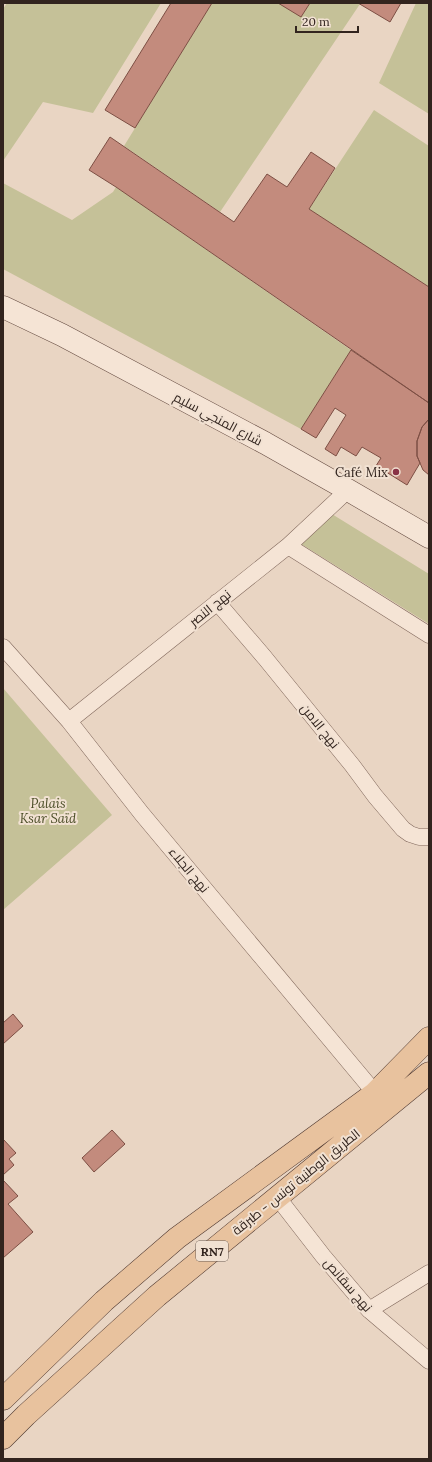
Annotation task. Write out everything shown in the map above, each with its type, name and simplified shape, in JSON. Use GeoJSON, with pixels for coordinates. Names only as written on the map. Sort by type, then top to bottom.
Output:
{"type":"FeatureCollection","features":[{"type":"Feature","properties":{"kind":"main road","name":"شارع المنجي سليم"},"geometry":{"type":"LineString","coordinates":[[3,307],[62,335],[265,444],[429,537]]}},
{"type":"Feature","properties":{"kind":"main road","name":"الطريق الوطنية تونس - طبرقة"},"geometry":{"type":"LineString","coordinates":[[3,1400],[104,1301],[178,1238],[375,1093],[429,1038]]}},
{"type":"Feature","properties":{"kind":"main road","name":"الطريق الوطنية تونس - طبرقة"},"geometry":{"type":"LineString","coordinates":[[3,1438],[26,1414],[157,1296],[429,1073]]}},
{"type":"Feature","properties":{"kind":"street","name":"نهج النصر"},"geometry":{"type":"LineString","coordinates":[[69,721],[288,546],[348,490]]}},
{"type":"Feature","properties":{"kind":"street"},"geometry":{"type":"LineString","coordinates":[[288,546],[429,635]]}},
{"type":"Feature","properties":{"kind":"street","name":"نهج الامن"},"geometry":{"type":"LineString","coordinates":[[218,602],[352,765],[374,796],[403,829],[410,834],[420,837],[429,837]]}},
{"type":"Feature","properties":{"kind":"street","name":"نهج الجلاء"},"geometry":{"type":"LineString","coordinates":[[3,647],[69,721],[142,814],[375,1093]]}},
{"type":"Feature","properties":{"kind":"street","name":"نهج سقانص"},"geometry":{"type":"LineString","coordinates":[[278,1198],[323,1256],[369,1310],[429,1361]]}},
{"type":"Feature","properties":{"kind":"street"},"geometry":{"type":"LineString","coordinates":[[369,1310],[429,1273]]}},
{"type":"Feature","properties":{"kind":"green space"},"geometry":{"type":"Polygon","coordinates":[[[7,3],[161,3],[93,113],[43,102],[3,161],[3,9],[7,3]]]}},
{"type":"Feature","properties":{"kind":"green space"},"geometry":{"type":"Polygon","coordinates":[[[212,3],[360,4],[220,212],[124,146],[212,3]]]}},
{"type":"Feature","properties":{"kind":"green space"},"geometry":{"type":"Polygon","coordinates":[[[416,3],[429,3],[429,114],[379,83],[416,3]]]}},
{"type":"Feature","properties":{"kind":"green space"},"geometry":{"type":"Polygon","coordinates":[[[374,110],[429,146],[429,287],[309,209],[374,110]]]}},
{"type":"Feature","properties":{"kind":"green space"},"geometry":{"type":"Polygon","coordinates":[[[3,183],[72,220],[113,192],[116,187],[351,350],[301,429],[3,269],[3,183]]]}},
{"type":"Feature","properties":{"kind":"green space"},"geometry":{"type":"Polygon","coordinates":[[[327,511],[429,574],[429,624],[298,542],[327,511]]]}},
{"type":"Feature","properties":{"kind":"green space","name":"Palais Ksar Saïd"},"geometry":{"type":"Polygon","coordinates":[[[3,688],[112,815],[3,910],[3,688]]]}},
{"type":"Feature","properties":{"kind":"building"},"geometry":{"type":"Polygon","coordinates":[[[171,3],[212,3],[135,128],[105,110],[171,3]]]}},
{"type":"Feature","properties":{"kind":"building"},"geometry":{"type":"Polygon","coordinates":[[[278,3],[310,3],[301,17],[278,3]]]}},
{"type":"Feature","properties":{"kind":"building"},"geometry":{"type":"Polygon","coordinates":[[[358,3],[401,3],[390,22],[358,3]]]}},
{"type":"Feature","properties":{"kind":"building"},"geometry":{"type":"Polygon","coordinates":[[[110,137],[234,222],[267,174],[287,187],[311,152],[335,168],[309,209],[429,287],[429,403],[116,187],[89,170],[110,137]]]}},
{"type":"Feature","properties":{"kind":"building"},"geometry":{"type":"Polygon","coordinates":[[[351,350],[429,403],[429,419],[422,427],[417,441],[417,456],[420,463],[407,485],[383,470],[381,474],[374,469],[381,458],[362,447],[356,456],[341,447],[336,456],[325,449],[346,415],[335,408],[316,438],[301,429],[351,350]]]}},
{"type":"Feature","properties":{"kind":"building"},"geometry":{"type":"Polygon","coordinates":[[[429,419],[429,475],[423,470],[417,456],[417,441],[422,427],[429,419]]]}},
{"type":"Feature","properties":{"kind":"building"},"geometry":{"type":"Polygon","coordinates":[[[13,1014],[23,1026],[3,1044],[3,1023],[13,1014]]]}},
{"type":"Feature","properties":{"kind":"building"},"geometry":{"type":"Polygon","coordinates":[[[112,1130],[125,1144],[94,1172],[82,1158],[112,1130]]]}},
{"type":"Feature","properties":{"kind":"building"},"geometry":{"type":"Polygon","coordinates":[[[3,1139],[16,1153],[9,1159],[14,1165],[3,1175],[3,1139]]]}},
{"type":"Feature","properties":{"kind":"building"},"geometry":{"type":"Polygon","coordinates":[[[3,1180],[18,1196],[8,1204],[33,1232],[3,1258],[3,1180]]]}},
{"type":"Feature","properties":{"kind":"place","name":"Café Mix"},"geometry":{"type":"Point","coordinates":[396,472]}}]}
